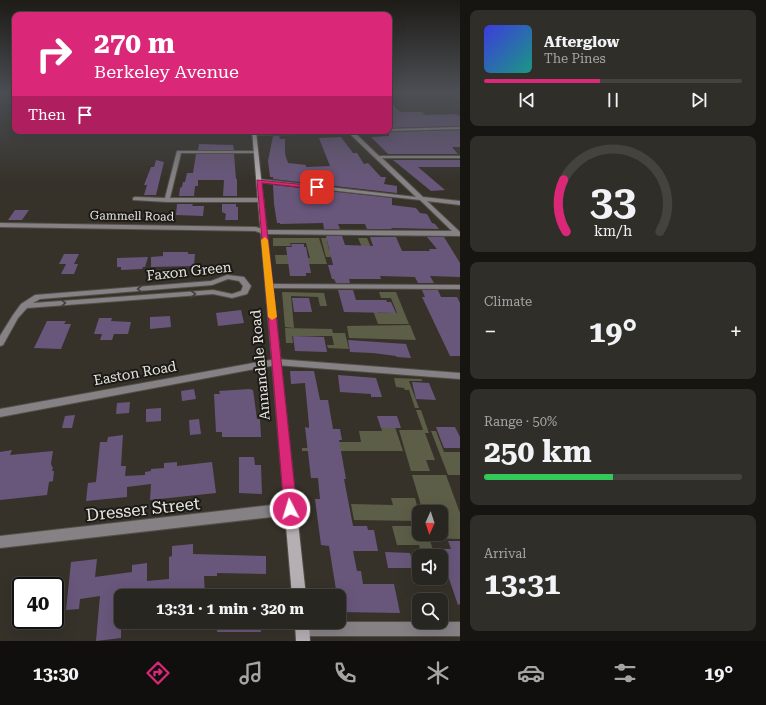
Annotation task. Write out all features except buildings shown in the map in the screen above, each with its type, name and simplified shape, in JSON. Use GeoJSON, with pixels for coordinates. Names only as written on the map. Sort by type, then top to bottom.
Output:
{"type":"FeatureCollection","features":[{"type":"Feature","properties":{"kind":"street"},"geometry":{"type":"LineString","coordinates":[[392,130],[460,128]]}},
{"type":"Feature","properties":{"kind":"street","name":"Annandale Road"},"geometry":{"type":"LineString","coordinates":[[254,134],[298,589]]}},
{"type":"Feature","properties":{"kind":"street"},"geometry":{"type":"LineString","coordinates":[[353,134],[459,234]]}},
{"type":"Feature","properties":{"kind":"street"},"geometry":{"type":"LineString","coordinates":[[167,200],[179,152],[256,152]]}},
{"type":"Feature","properties":{"kind":"street"},"geometry":{"type":"LineString","coordinates":[[377,157],[460,157]]}},
{"type":"Feature","properties":{"kind":"street"},"geometry":{"type":"LineString","coordinates":[[259,181],[460,203]]}},
{"type":"Feature","properties":{"kind":"street"},"geometry":{"type":"LineString","coordinates":[[135,199],[261,200]]}},
{"type":"Feature","properties":{"kind":"street","name":"Gammell Road"},"geometry":{"type":"LineString","coordinates":[[0,226],[256,229],[264,232],[459,234]]}},
{"type":"Feature","properties":{"kind":"street","name":"Faxon Green"},"geometry":{"type":"LineString","coordinates":[[0,343],[14,318],[24,306],[33,299],[45,296],[212,283],[227,277],[241,279],[247,286],[244,292],[232,296],[213,292],[24,306]]}},
{"type":"Feature","properties":{"kind":"street"},"geometry":{"type":"LineString","coordinates":[[269,286],[460,287]]}},
{"type":"Feature","properties":{"kind":"street","name":"Easton Road"},"geometry":{"type":"LineString","coordinates":[[0,413],[276,362],[460,376]]}},
{"type":"Feature","properties":{"kind":"street","name":"Dresser Street"},"geometry":{"type":"LineString","coordinates":[[0,542],[290,509]]}},
{"type":"Feature","properties":{"kind":"street"},"geometry":{"type":"LineString","coordinates":[[302,631],[460,629]]}},
{"type":"Feature","properties":{"kind":"green space"},"geometry":{"type":"Polygon","coordinates":[[[273,238],[319,238],[327,264],[276,264],[275,255],[293,255],[294,258],[310,258],[306,243],[290,243],[291,246],[273,246],[273,238]]]}},
{"type":"Feature","properties":{"kind":"green space"},"geometry":{"type":"Polygon","coordinates":[[[321,238],[340,238],[341,240],[327,240],[329,250],[364,252],[358,238],[367,238],[375,257],[326,257],[321,238]]]}},
{"type":"Feature","properties":{"kind":"green space"},"geometry":{"type":"Polygon","coordinates":[[[282,292],[324,293],[327,306],[320,306],[318,297],[291,296],[294,328],[285,327],[282,292]]]}},
{"type":"Feature","properties":{"kind":"green space"},"geometry":{"type":"Polygon","coordinates":[[[379,292],[396,292],[409,324],[378,324],[369,300],[373,300],[378,313],[397,313],[391,298],[381,298],[379,292]]]}},
{"type":"Feature","properties":{"kind":"green space"},"geometry":{"type":"Polygon","coordinates":[[[410,325],[416,340],[349,338],[347,326],[410,325]]]}},
{"type":"Feature","properties":{"kind":"green space"},"geometry":{"type":"Polygon","coordinates":[[[285,328],[332,329],[333,333],[345,333],[349,349],[328,348],[327,345],[334,345],[332,336],[292,336],[293,343],[286,343],[285,328]]]}},
{"type":"Feature","properties":{"kind":"green space"},"geometry":{"type":"Polygon","coordinates":[[[394,378],[422,379],[422,381],[409,381],[419,408],[415,408],[409,390],[396,387],[394,378]]]}},
{"type":"Feature","properties":{"kind":"green space"},"geometry":{"type":"Polygon","coordinates":[[[416,410],[421,410],[429,433],[425,433],[435,460],[426,460],[430,471],[411,471],[399,430],[423,430],[416,410]]]}},
{"type":"Feature","properties":{"kind":"green space"},"geometry":{"type":"Polygon","coordinates":[[[379,421],[393,421],[403,451],[302,451],[302,448],[339,448],[338,442],[361,442],[359,431],[382,431],[379,421]]]}},
{"type":"Feature","properties":{"kind":"green space"},"geometry":{"type":"Polygon","coordinates":[[[431,431],[436,431],[444,452],[460,452],[460,475],[448,475],[431,431]]]}},
{"type":"Feature","properties":{"kind":"green space"},"geometry":{"type":"Polygon","coordinates":[[[412,475],[446,475],[460,513],[460,539],[448,539],[448,505],[421,505],[412,475]]]}},
{"type":"Feature","properties":{"kind":"green space"},"geometry":{"type":"Polygon","coordinates":[[[391,498],[415,498],[417,505],[412,505],[412,521],[354,520],[351,504],[393,505],[391,498]]]}},
{"type":"Feature","properties":{"kind":"green space"},"geometry":{"type":"Polygon","coordinates":[[[392,526],[412,526],[412,541],[430,541],[433,549],[420,549],[419,545],[397,545],[392,526]]]}},
{"type":"Feature","properties":{"kind":"slow traffic"},"geometry":{"type":"LineString","coordinates":[[265,240],[272,317]]}},
{"type":"Feature","properties":{"kind":"route"},"geometry":{"type":"LineString","coordinates":[[290,509],[259,181],[317,187]]}}]}
